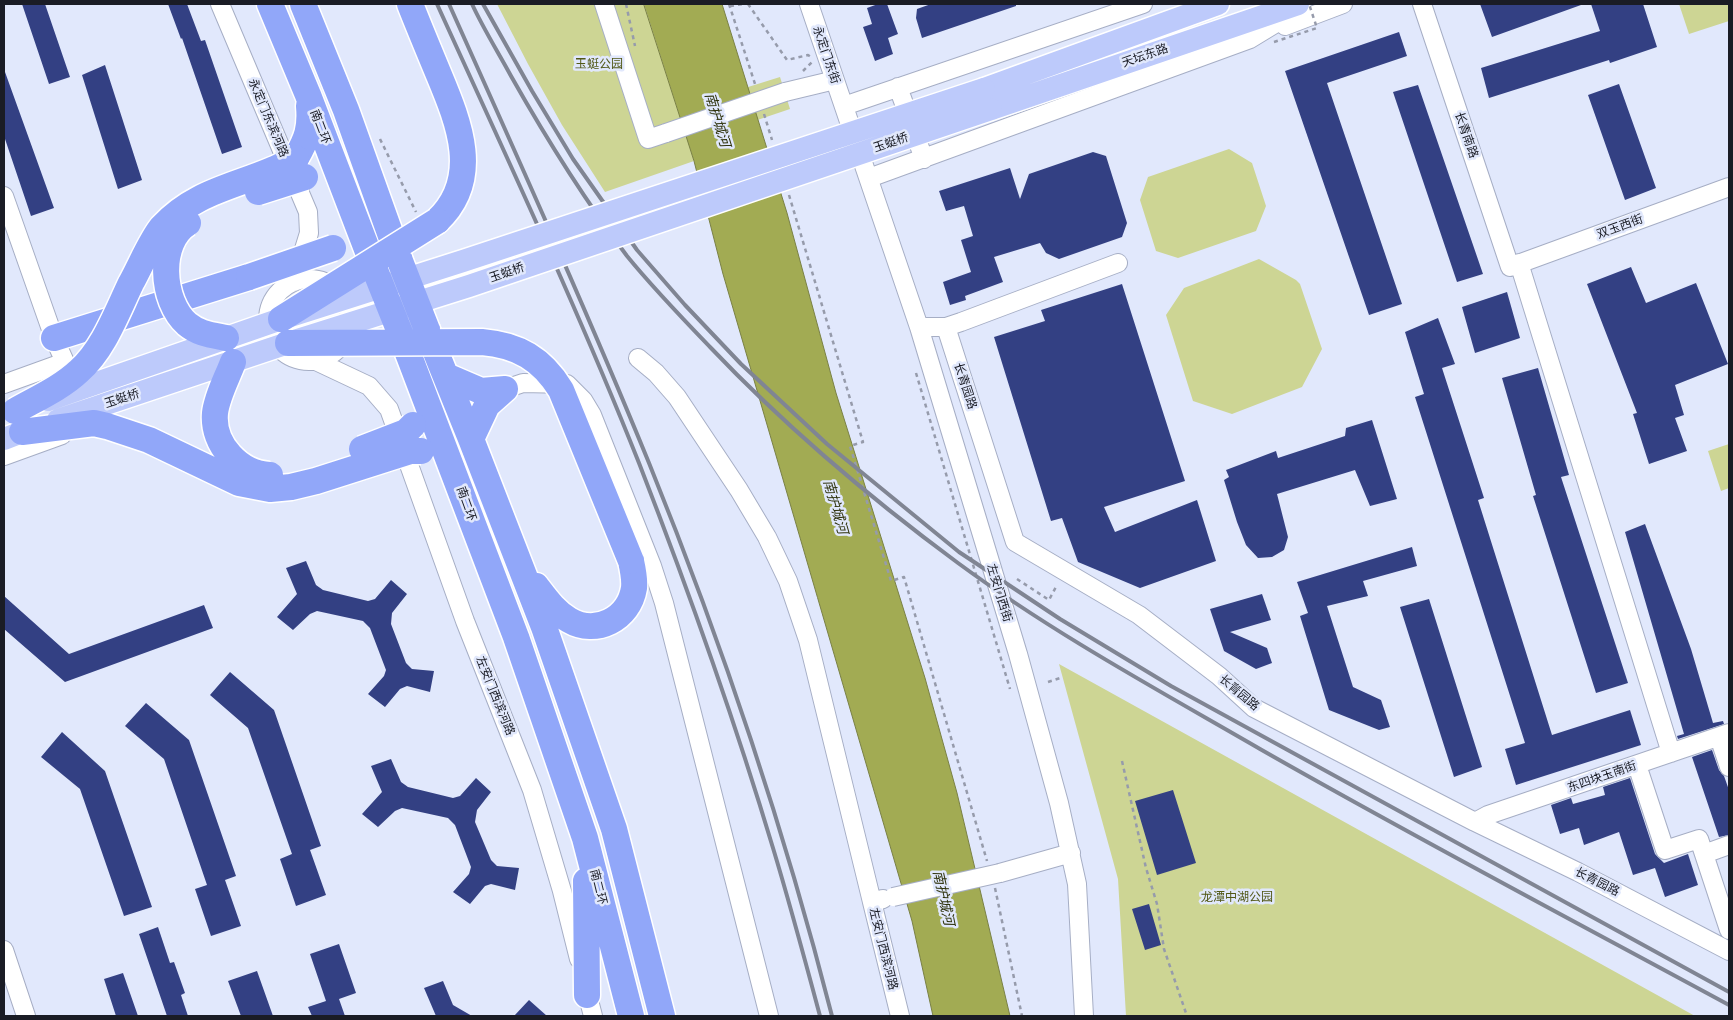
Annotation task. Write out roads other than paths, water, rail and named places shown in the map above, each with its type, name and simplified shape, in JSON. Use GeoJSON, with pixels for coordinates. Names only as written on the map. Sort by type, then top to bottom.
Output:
{"type":"FeatureCollection","features":[{"type":"Feature","properties":{"kind":"highway","name":"南二环"},"geometry":{"type":"LineString","coordinates":[[270,4],[308,95],[370,260],[452,466],[516,637],[585,838],[631,1016]]}},
{"type":"Feature","properties":{"kind":"highway"},"geometry":{"type":"LineString","coordinates":[[279,333],[427,218],[446,213],[460,184],[464,154],[461,138],[450,102],[410,4]]}},
{"type":"Feature","properties":{"kind":"highway"},"geometry":{"type":"LineString","coordinates":[[307,9],[346,110],[400,261],[544,627],[614,829],[662,1016]]}},
{"type":"Feature","properties":{"kind":"highway"},"geometry":{"type":"LineString","coordinates":[[308,95],[310,120],[300,167],[279,184],[205,212],[184,224],[170,243],[166,263],[166,280],[175,309],[185,322],[198,332],[230,350],[215,414],[217,430],[223,448],[244,469],[259,475],[284,476],[304,472],[406,432],[419,418],[424,395]]}},
{"type":"Feature","properties":{"kind":"highway"},"geometry":{"type":"LineString","coordinates":[[11,424],[53,389],[79,371],[90,358],[104,338],[145,255],[161,228],[184,208],[201,197],[274,170],[300,167],[336,188],[353,215],[353,236],[333,248]]}},
{"type":"Feature","properties":{"kind":"highway"},"geometry":{"type":"LineString","coordinates":[[54,338],[249,277],[333,248],[356,244],[361,246],[370,260]]}},
{"type":"Feature","properties":{"kind":"highway"},"geometry":{"type":"LineString","coordinates":[[279,333],[499,344],[515,348],[530,357],[548,372],[561,390],[631,561],[634,574],[632,597],[620,616],[599,626],[580,625],[570,621],[556,611],[520,566]]}},
{"type":"Feature","properties":{"kind":"highway"},"geometry":{"type":"LineString","coordinates":[[446,376],[481,391],[504,389]]}},
{"type":"Feature","properties":{"kind":"highway"},"geometry":{"type":"LineString","coordinates":[[471,439],[486,405],[504,389]]}},
{"type":"Feature","properties":{"kind":"highway"},"geometry":{"type":"LineString","coordinates":[[11,424],[94,423],[107,426],[150,440],[239,483],[270,489],[291,487],[316,481],[410,451],[421,451],[452,466]]}},
{"type":"Feature","properties":{"kind":"highway"},"geometry":{"type":"LineString","coordinates":[[585,838],[590,1006]]}},
{"type":"Feature","properties":{"kind":"main road","name":"天坛东路"},"geometry":{"type":"LineString","coordinates":[[988,99],[1218,4]]}},
{"type":"Feature","properties":{"kind":"main road","name":"天坛东路"},"geometry":{"type":"LineString","coordinates":[[988,99],[1298,4]]}},
{"type":"Feature","properties":{"kind":"main road","name":"玉蜓桥"},"geometry":{"type":"LineString","coordinates":[[11,424],[279,333],[469,286],[988,99]]}},
{"type":"Feature","properties":{"kind":"street","name":"永定门东滨河路"},"geometry":{"type":"LineString","coordinates":[[220,4],[308,212],[309,233],[294,282]]}},
{"type":"Feature","properties":{"kind":"street"},"geometry":{"type":"LineString","coordinates":[[604,4],[648,139],[785,92],[835,80]]}},
{"type":"Feature","properties":{"kind":"street","name":"永定门东街"},"geometry":{"type":"LineString","coordinates":[[809,4],[857,143]]}},
{"type":"Feature","properties":{"kind":"street"},"geometry":{"type":"LineString","coordinates":[[844,106],[1143,4]]}},
{"type":"Feature","properties":{"kind":"street"},"geometry":{"type":"LineString","coordinates":[[1250,39],[1309,4]]}},
{"type":"Feature","properties":{"kind":"street"},"geometry":{"type":"LineString","coordinates":[[869,178],[1343,4]]}},
{"type":"Feature","properties":{"kind":"street","name":"长青南路"},"geometry":{"type":"LineString","coordinates":[[1422,4],[1514,265],[1671,753]]}},
{"type":"Feature","properties":{"kind":"street"},"geometry":{"type":"LineString","coordinates":[[898,87],[924,159]]}},
{"type":"Feature","properties":{"kind":"street"},"geometry":{"type":"LineString","coordinates":[[350,322],[362,307],[857,143]]}},
{"type":"Feature","properties":{"kind":"street","name":"左安门西街"},"geometry":{"type":"LineString","coordinates":[[857,143],[919,327],[1018,654],[1059,803],[1078,884],[1084,1016]]}},
{"type":"Feature","properties":{"kind":"street","name":"双玉西街"},"geometry":{"type":"LineString","coordinates":[[1514,265],[1729,187]]}},
{"type":"Feature","properties":{"kind":"street"},"geometry":{"type":"LineString","coordinates":[[4,196],[54,338],[89,426],[4,456]]}},
{"type":"Feature","properties":{"kind":"street"},"geometry":{"type":"LineString","coordinates":[[919,327],[946,326],[961,322],[1118,263]]}},
{"type":"Feature","properties":{"kind":"street"},"geometry":{"type":"LineString","coordinates":[[304,279],[315,279],[326,282],[345,299],[350,311],[349,333],[344,343],[336,352],[326,358],[316,361],[302,361],[290,356],[279,333],[270,311],[274,299],[283,289],[294,282],[304,279]]}},
{"type":"Feature","properties":{"kind":"street"},"geometry":{"type":"LineString","coordinates":[[345,299],[362,307]]}},
{"type":"Feature","properties":{"kind":"street","name":"长青园路"},"geometry":{"type":"LineString","coordinates":[[946,326],[1015,542],[1139,615],[1219,676],[1254,708],[1475,822],[1578,872],[1729,951]]}},
{"type":"Feature","properties":{"kind":"street"},"geometry":{"type":"LineString","coordinates":[[78,398],[279,333]]}},
{"type":"Feature","properties":{"kind":"street"},"geometry":{"type":"LineString","coordinates":[[638,358],[677,397],[739,490],[767,537],[788,581],[808,640],[872,902]]}},
{"type":"Feature","properties":{"kind":"street","name":"左安门西滨河路"},"geometry":{"type":"LineString","coordinates":[[316,361],[369,386],[389,409],[465,620],[532,790],[562,891],[590,1006]]}},
{"type":"Feature","properties":{"kind":"street"},"geometry":{"type":"LineString","coordinates":[[4,384],[65,362]]}},
{"type":"Feature","properties":{"kind":"street"},"geometry":{"type":"LineString","coordinates":[[504,389],[523,383],[567,384],[583,400],[592,415],[652,566],[664,603],[769,1016]]}},
{"type":"Feature","properties":{"kind":"street"},"geometry":{"type":"LineString","coordinates":[[1724,735],[1729,767]]}},
{"type":"Feature","properties":{"kind":"street","name":"东四块玉南街"},"geometry":{"type":"LineString","coordinates":[[1475,822],[1488,815],[1724,735]]}},
{"type":"Feature","properties":{"kind":"street"},"geometry":{"type":"LineString","coordinates":[[1637,765],[1665,850],[1699,839],[1729,930]]}},
{"type":"Feature","properties":{"kind":"street"},"geometry":{"type":"LineString","coordinates":[[1704,854],[1729,845]]}},
{"type":"Feature","properties":{"kind":"street","name":"左安门西滨河路"},"geometry":{"type":"LineString","coordinates":[[900,1016],[872,902],[1071,853]]}},
{"type":"Feature","properties":{"kind":"street"},"geometry":{"type":"LineString","coordinates":[[4,950],[26,1016]]}},
{"type":"Feature","properties":{"kind":"water","name":"南护城河"},"geometry":{"type":"Polygon","coordinates":[[[644,4],[722,4],[787,213],[836,393],[925,678],[957,793],[1010,1016],[933,1016],[912,921],[723,274],[694,161],[644,4]]]}},
{"type":"Feature","properties":{"kind":"railway"},"geometry":{"type":"LineString","coordinates":[[437,4],[566,289],[657,510],[710,654],[758,799],[820,1016]]}},
{"type":"Feature","properties":{"kind":"railway"},"geometry":{"type":"LineString","coordinates":[[449,4],[601,348],[649,463],[702,599],[750,736],[772,806],[832,1016]]}},
{"type":"Feature","properties":{"kind":"railway"},"geometry":{"type":"LineString","coordinates":[[472,4],[511,76],[552,145],[596,213],[627,256],[678,314],[739,377],[829,461],[893,513],[994,589],[1068,637],[1145,683],[1376,814],[1729,1005]]}},
{"type":"Feature","properties":{"kind":"railway"},"geometry":{"type":"LineString","coordinates":[[483,4],[573,159],[637,250],[685,305],[741,364],[827,444],[959,552],[1060,619],[1171,686],[1729,992]]}},
{"type":"Feature","properties":{"kind":"park label","name":"玉蜓公园"},"geometry":{"type":"Point","coordinates":[599,65]}},
{"type":"Feature","properties":{"kind":"park label","name":"龙潭中湖公园"},"geometry":{"type":"Point","coordinates":[1237,898]}}]}
